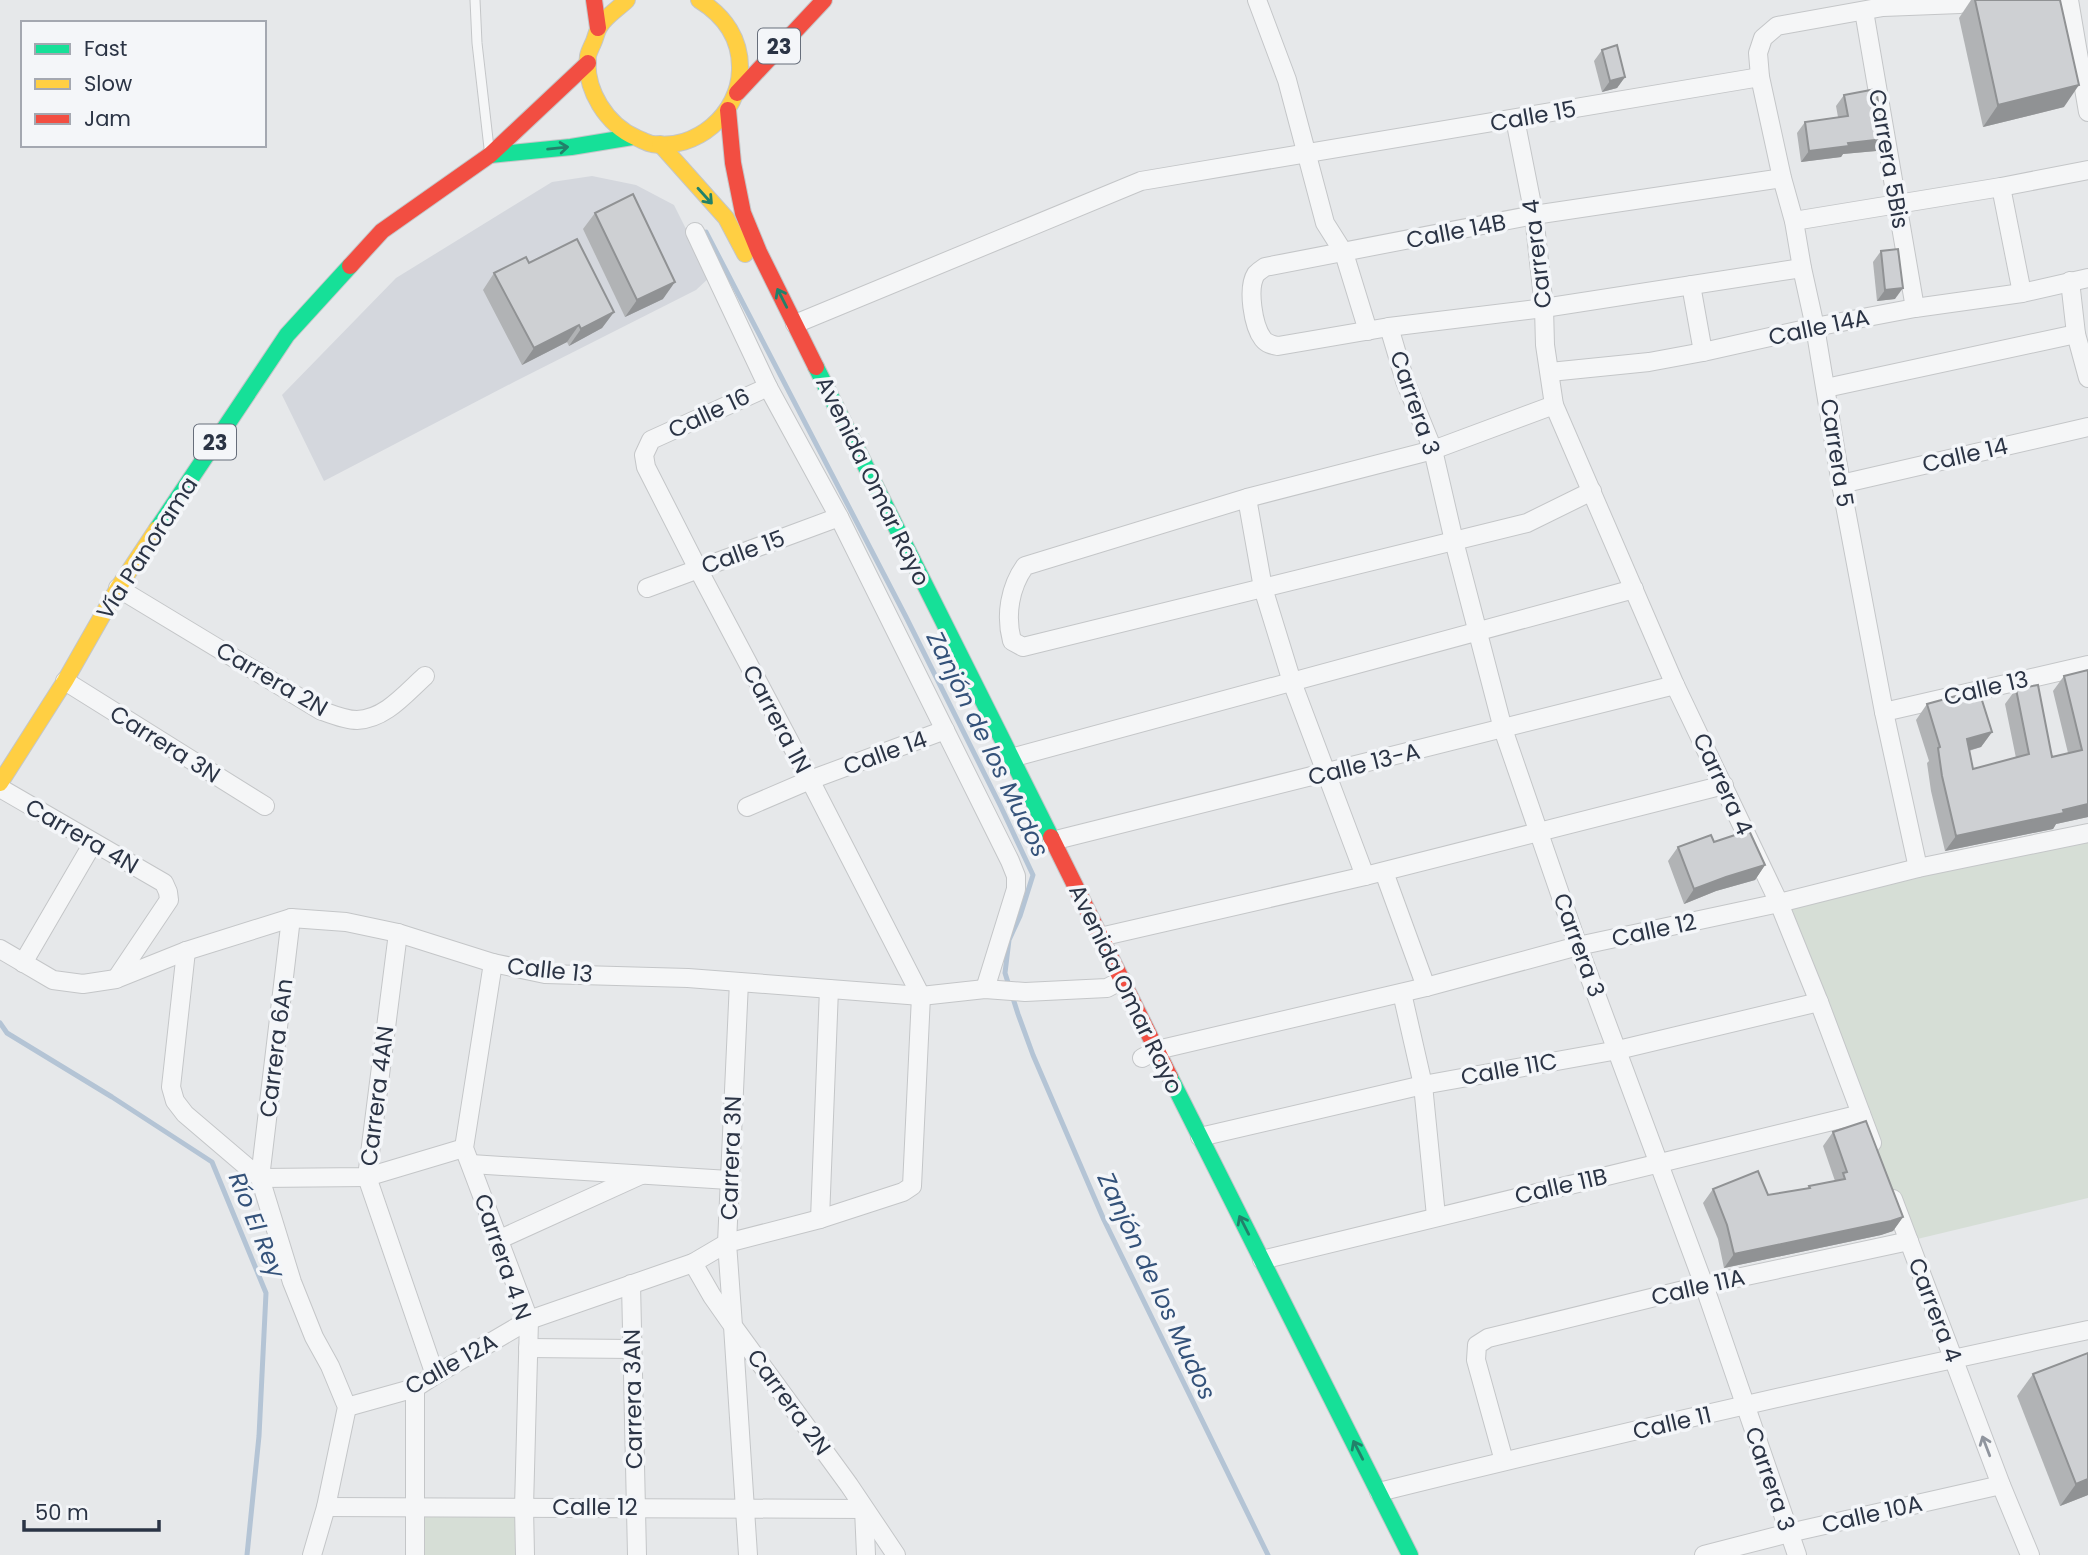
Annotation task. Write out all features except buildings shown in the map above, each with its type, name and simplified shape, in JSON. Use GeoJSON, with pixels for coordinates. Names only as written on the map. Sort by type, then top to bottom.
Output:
{"type":"FeatureCollection","features":[{"type":"Feature","properties":{"kind":"street"},"geometry":{"type":"LineString","coordinates":[[594,0],[598,28]]}},
{"type":"Feature","properties":{"kind":"street","name":"23"},"geometry":{"type":"LineString","coordinates":[[627,0],[607,16],[598,28],[588,63],[590,86],[599,107],[613,124],[632,137],[660,144],[676,144],[706,132],[718,122],[737,93],[824,0]]}},
{"type":"Feature","properties":{"kind":"street","name":"23"},"geometry":{"type":"LineString","coordinates":[[699,0],[709,5],[726,23],[737,45],[741,69],[737,93]]}},
{"type":"Feature","properties":{"kind":"street","name":"Carrera 3"},"geometry":{"type":"LineString","coordinates":[[1257,0],[1287,80],[1325,223],[1344,253],[1368,331]]}},
{"type":"Feature","properties":{"kind":"street"},"geometry":{"type":"LineString","coordinates":[[1864,11],[1883,7],[1960,4],[1981,0]]}},
{"type":"Feature","properties":{"kind":"street"},"geometry":{"type":"LineString","coordinates":[[2069,0],[2088,112]]}},
{"type":"Feature","properties":{"kind":"street","name":"Carrera 5"},"geometry":{"type":"LineString","coordinates":[[1864,11],[1777,26],[1763,38],[1758,53],[1760,76],[1794,221],[1815,327],[1841,484],[1884,712],[1918,868]]}},
{"type":"Feature","properties":{"kind":"street","name":"Carrera 5Bis"},"geometry":{"type":"LineString","coordinates":[[1864,11],[1915,308]]}},
{"type":"Feature","properties":{"kind":"street","name":"Vía Panorama"},"geometry":{"type":"LineString","coordinates":[[0,785],[65,681],[118,588],[287,335],[382,231],[490,155],[588,63]]}},
{"type":"Feature","properties":{"kind":"street","name":"Calle 15"},"geometry":{"type":"LineString","coordinates":[[795,324],[1142,181],[1760,76]]}},
{"type":"Feature","properties":{"kind":"street","name":"Avenida Omar Rayo"},"geometry":{"type":"LineString","coordinates":[[728,110],[733,163],[743,213],[759,252],[1100,937],[1110,986],[1145,1056],[1200,1137],[1410,1555]]}},
{"type":"Feature","properties":{"kind":"street","name":"Carrera 4"},"geometry":{"type":"LineString","coordinates":[[1515,119],[1534,215],[1544,308],[1545,345],[1554,405],[1675,685],[1779,903],[2030,1555]]}},
{"type":"Feature","properties":{"kind":"street","name":"Vía Panorama"},"geometry":{"type":"LineString","coordinates":[[490,155],[571,147],[632,137]]}},
{"type":"Feature","properties":{"kind":"street","name":"Avenida Omar Rayo"},"geometry":{"type":"LineString","coordinates":[[660,144],[726,219],[967,704]]}},
{"type":"Feature","properties":{"kind":"street"},"geometry":{"type":"LineString","coordinates":[[1794,221],[2088,170]]}},
{"type":"Feature","properties":{"kind":"street","name":"Calle 14B"},"geometry":{"type":"LineString","coordinates":[[1368,331],[1278,346],[1269,344],[1262,338],[1254,316],[1252,299],[1257,273],[1265,267],[1534,215],[1782,178]]}},
{"type":"Feature","properties":{"kind":"street"},"geometry":{"type":"LineString","coordinates":[[2001,187],[2022,293]]}},
{"type":"Feature","properties":{"kind":"street"},"geometry":{"type":"LineString","coordinates":[[695,232],[768,387],[839,517],[1016,876],[1016,889],[985,989]]}},
{"type":"Feature","properties":{"kind":"street"},"geometry":{"type":"LineString","coordinates":[[1368,331],[1544,308],[1802,268]]}},
{"type":"Feature","properties":{"kind":"street"},"geometry":{"type":"LineString","coordinates":[[2079,280],[2076,334],[2088,378]]}},
{"type":"Feature","properties":{"kind":"street","name":"Calle 14A"},"geometry":{"type":"LineString","coordinates":[[1550,372],[1649,362],[1815,327],[1915,308],[2022,293],[2079,280]]}},
{"type":"Feature","properties":{"kind":"street"},"geometry":{"type":"LineString","coordinates":[[1690,285],[1703,352]]}},
{"type":"Feature","properties":{"kind":"street","name":"Carrera 3"},"geometry":{"type":"LineString","coordinates":[[1389,327],[1405,381],[1433,450],[1503,729],[1578,946],[1704,1285],[1797,1555]]}},
{"type":"Feature","properties":{"kind":"street"},"geometry":{"type":"LineString","coordinates":[[1826,388],[2076,334]]}},
{"type":"Feature","properties":{"kind":"street","name":"Calle 16"},"geometry":{"type":"LineString","coordinates":[[650,440],[768,387]]}},
{"type":"Feature","properties":{"kind":"street"},"geometry":{"type":"LineString","coordinates":[[1554,405],[1433,450],[1247,498],[1025,566],[1011,591],[1009,629],[1012,641],[1023,648],[1527,523],[1592,491]]}},
{"type":"Feature","properties":{"kind":"street","name":"Calle 14"},"geometry":{"type":"LineString","coordinates":[[1841,484],[2088,427]]}},
{"type":"Feature","properties":{"kind":"street","name":"Carrera 1N"},"geometry":{"type":"LineString","coordinates":[[650,440],[644,456],[646,467],[921,996]]}},
{"type":"Feature","properties":{"kind":"street"},"geometry":{"type":"LineString","coordinates":[[1247,498],[1264,588],[1292,682],[1365,876]]}},
{"type":"Feature","properties":{"kind":"street","name":"Calle 15"},"geometry":{"type":"LineString","coordinates":[[647,588],[839,517]]}},
{"type":"Feature","properties":{"kind":"street","name":"Carrera 2N"},"geometry":{"type":"LineString","coordinates":[[118,588],[320,710],[341,717],[356,720],[373,717],[389,709],[425,676]]}},
{"type":"Feature","properties":{"kind":"street"},"geometry":{"type":"LineString","coordinates":[[1011,758],[1634,589]]}},
{"type":"Feature","properties":{"kind":"street","name":"Calle 13"},"geometry":{"type":"LineString","coordinates":[[1884,712],[2088,665]]}},
{"type":"Feature","properties":{"kind":"street","name":"Carrera 3N"},"geometry":{"type":"LineString","coordinates":[[65,681],[265,806]]}},
{"type":"Feature","properties":{"kind":"street","name":"Calle 13-A"},"geometry":{"type":"LineString","coordinates":[[1052,841],[1675,685]]}},
{"type":"Feature","properties":{"kind":"street","name":"Calle 14"},"geometry":{"type":"LineString","coordinates":[[747,807],[810,780],[945,730]]}},
{"type":"Feature","properties":{"kind":"street","name":"Carrera 4N"},"geometry":{"type":"LineString","coordinates":[[0,785],[164,883],[169,900],[117,979]]}},
{"type":"Feature","properties":{"kind":"street"},"geometry":{"type":"LineString","coordinates":[[1100,937],[1384,872],[1724,785]]}},
{"type":"Feature","properties":{"kind":"street","name":"Calle 12"},"geometry":{"type":"LineString","coordinates":[[1145,1056],[1426,987],[1578,946],[1779,903],[1918,868],[2088,833]]}},
{"type":"Feature","properties":{"kind":"street"},"geometry":{"type":"LineString","coordinates":[[23,963],[93,843]]}},
{"type":"Feature","properties":{"kind":"street"},"geometry":{"type":"LineString","coordinates":[[1384,872],[1426,987]]}},
{"type":"Feature","properties":{"kind":"street","name":"Calle 13"},"geometry":{"type":"LineString","coordinates":[[0,950],[53,980],[83,984],[117,979],[186,951],[291,918],[346,922],[398,933],[493,963],[545,974],[688,978],[921,996],[985,989],[1025,992],[1110,986]]}},
{"type":"Feature","properties":{"kind":"street","name":"Carrera 6An"},"geometry":{"type":"LineString","coordinates":[[260,1178],[291,918]]}},
{"type":"Feature","properties":{"kind":"street","name":"Carrera 4AN"},"geometry":{"type":"LineString","coordinates":[[398,933],[367,1177],[435,1375]]}},
{"type":"Feature","properties":{"kind":"street"},"geometry":{"type":"LineString","coordinates":[[186,951],[171,1087],[185,1114],[260,1178],[292,1282],[314,1337],[348,1407],[326,1507],[312,1555]]}},
{"type":"Feature","properties":{"kind":"street","name":"Carrera 4 N"},"geometry":{"type":"LineString","coordinates":[[493,963],[467,1156],[529,1320],[525,1555]]}},
{"type":"Feature","properties":{"kind":"street","name":"Carrera 3N"},"geometry":{"type":"LineString","coordinates":[[631,1284],[693,1263],[727,1243],[739,982]]}},
{"type":"Feature","properties":{"kind":"street"},"geometry":{"type":"LineString","coordinates":[[820,1219],[829,989]]}},
{"type":"Feature","properties":{"kind":"street"},"geometry":{"type":"LineString","coordinates":[[1402,993],[1423,1085],[1436,1216]]}},
{"type":"Feature","properties":{"kind":"street"},"geometry":{"type":"LineString","coordinates":[[727,1243],[820,1219],[903,1192],[912,1186],[921,996]]}},
{"type":"Feature","properties":{"kind":"street","name":"Calle 11C"},"geometry":{"type":"LineString","coordinates":[[1200,1137],[1423,1085],[1618,1050],[1819,1002]]}},
{"type":"Feature","properties":{"kind":"street","name":"Calle 11B"},"geometry":{"type":"LineString","coordinates":[[1262,1260],[1861,1114]]}},
{"type":"Feature","properties":{"kind":"street"},"geometry":{"type":"LineString","coordinates":[[260,1178],[367,1177],[467,1156],[729,1180]]}},
{"type":"Feature","properties":{"kind":"street"},"geometry":{"type":"LineString","coordinates":[[498,1240],[643,1174]]}},
{"type":"Feature","properties":{"kind":"street","name":"Calle 11A"},"geometry":{"type":"LineString","coordinates":[[1504,1461],[1476,1360],[1477,1345],[1488,1338],[1704,1285],[1909,1241]]}},
{"type":"Feature","properties":{"kind":"street","name":"Carrera 2N"},"geometry":{"type":"LineString","coordinates":[[727,1243],[733,1326],[864,1509]]}},
{"type":"Feature","properties":{"kind":"street"},"geometry":{"type":"LineString","coordinates":[[693,1263],[733,1326],[748,1555]]}},
{"type":"Feature","properties":{"kind":"street"},"geometry":{"type":"LineString","coordinates":[[1255,1281],[1394,1555]]}},
{"type":"Feature","properties":{"kind":"street","name":"Calle 12A"},"geometry":{"type":"LineString","coordinates":[[348,1407],[415,1388],[529,1320],[631,1284]]}},
{"type":"Feature","properties":{"kind":"street","name":"Carrera 3AN"},"geometry":{"type":"LineString","coordinates":[[631,1284],[637,1555]]}},
{"type":"Feature","properties":{"kind":"street","name":"Calle 11"},"geometry":{"type":"LineString","coordinates":[[1379,1492],[1504,1461],[2088,1330]]}},
{"type":"Feature","properties":{"kind":"street"},"geometry":{"type":"LineString","coordinates":[[528,1348],[632,1349]]}},
{"type":"Feature","properties":{"kind":"street"},"geometry":{"type":"LineString","coordinates":[[415,1388],[415,1555]]}},
{"type":"Feature","properties":{"kind":"street","name":"Calle 10A"},"geometry":{"type":"LineString","coordinates":[[1704,1555],[2001,1485]]}},
{"type":"Feature","properties":{"kind":"street","name":"Calle 12"},"geometry":{"type":"LineString","coordinates":[[326,1507],[864,1509]]}},
{"type":"Feature","properties":{"kind":"street"},"geometry":{"type":"LineString","coordinates":[[864,1509],[866,1555]]}},
{"type":"Feature","properties":{"kind":"street"},"geometry":{"type":"LineString","coordinates":[[864,1509],[896,1555]]}},
{"type":"Feature","properties":{"kind":"lane"},"geometry":{"type":"LineString","coordinates":[[475,0],[477,43],[490,155]]}},
{"type":"Feature","properties":{"kind":"shaded area"},"geometry":{"type":"Polygon","coordinates":[[[592,176],[636,185],[674,205],[710,277],[696,290],[324,481],[282,395],[396,278],[552,182],[592,176]]]}},
{"type":"Feature","properties":{"kind":"shaded area"},"geometry":{"type":"Polygon","coordinates":[[[2088,833],[2088,1198],[1909,1241],[1779,903],[2088,833]]]}},
{"type":"Feature","properties":{"kind":"shaded area"},"geometry":{"type":"Polygon","coordinates":[[[425,1515],[518,1515],[519,1555],[425,1555],[425,1515]]]}},
{"type":"Feature","properties":{"kind":"waterway","name":"Zanjón de los Mudos"},"geometry":{"type":"LineString","coordinates":[[706,232],[906,617],[1033,875],[1009,940],[1005,973],[1018,1014],[1104,1220],[1268,1555]]}},
{"type":"Feature","properties":{"kind":"waterway","name":"Río El Rey"},"geometry":{"type":"LineString","coordinates":[[0,1023],[7,1033],[212,1162],[266,1293],[259,1436],[247,1555]]}},
{"type":"Feature","properties":{"kind":"traffic: fast"},"geometry":{"type":"LineString","coordinates":[[490,155],[571,147],[632,137]]}},
{"type":"Feature","properties":{"kind":"traffic: fast"},"geometry":{"type":"LineString","coordinates":[[157,529],[287,335],[350,266]]}},
{"type":"Feature","properties":{"kind":"traffic: fast"},"geometry":{"type":"LineString","coordinates":[[816,367],[1051,837]]}},
{"type":"Feature","properties":{"kind":"traffic: fast"},"geometry":{"type":"LineString","coordinates":[[1170,1077],[1410,1555]]}},
{"type":"Feature","properties":{"kind":"traffic: slow"},"geometry":{"type":"LineString","coordinates":[[627,0],[598,29],[588,56],[590,81],[600,105],[616,124],[648,143],[668,145],[684,142],[712,126],[723,115],[738,86],[740,59],[730,30],[717,13],[699,0]]}},
{"type":"Feature","properties":{"kind":"traffic: slow"},"geometry":{"type":"LineString","coordinates":[[660,144],[726,218],[745,254]]}},
{"type":"Feature","properties":{"kind":"traffic: slow"},"geometry":{"type":"LineString","coordinates":[[0,783],[65,681],[118,588],[157,529]]}},
{"type":"Feature","properties":{"kind":"traffic: jam"},"geometry":{"type":"LineString","coordinates":[[594,0],[598,28]]}},
{"type":"Feature","properties":{"kind":"traffic: jam"},"geometry":{"type":"LineString","coordinates":[[737,93],[824,0]]}},
{"type":"Feature","properties":{"kind":"traffic: jam"},"geometry":{"type":"LineString","coordinates":[[350,266],[382,231],[490,155],[588,63]]}},
{"type":"Feature","properties":{"kind":"traffic: jam"},"geometry":{"type":"LineString","coordinates":[[728,110],[733,163],[743,213],[759,252],[816,367]]}},
{"type":"Feature","properties":{"kind":"traffic: jam"},"geometry":{"type":"LineString","coordinates":[[1051,837],[1170,1077]]}}]}
